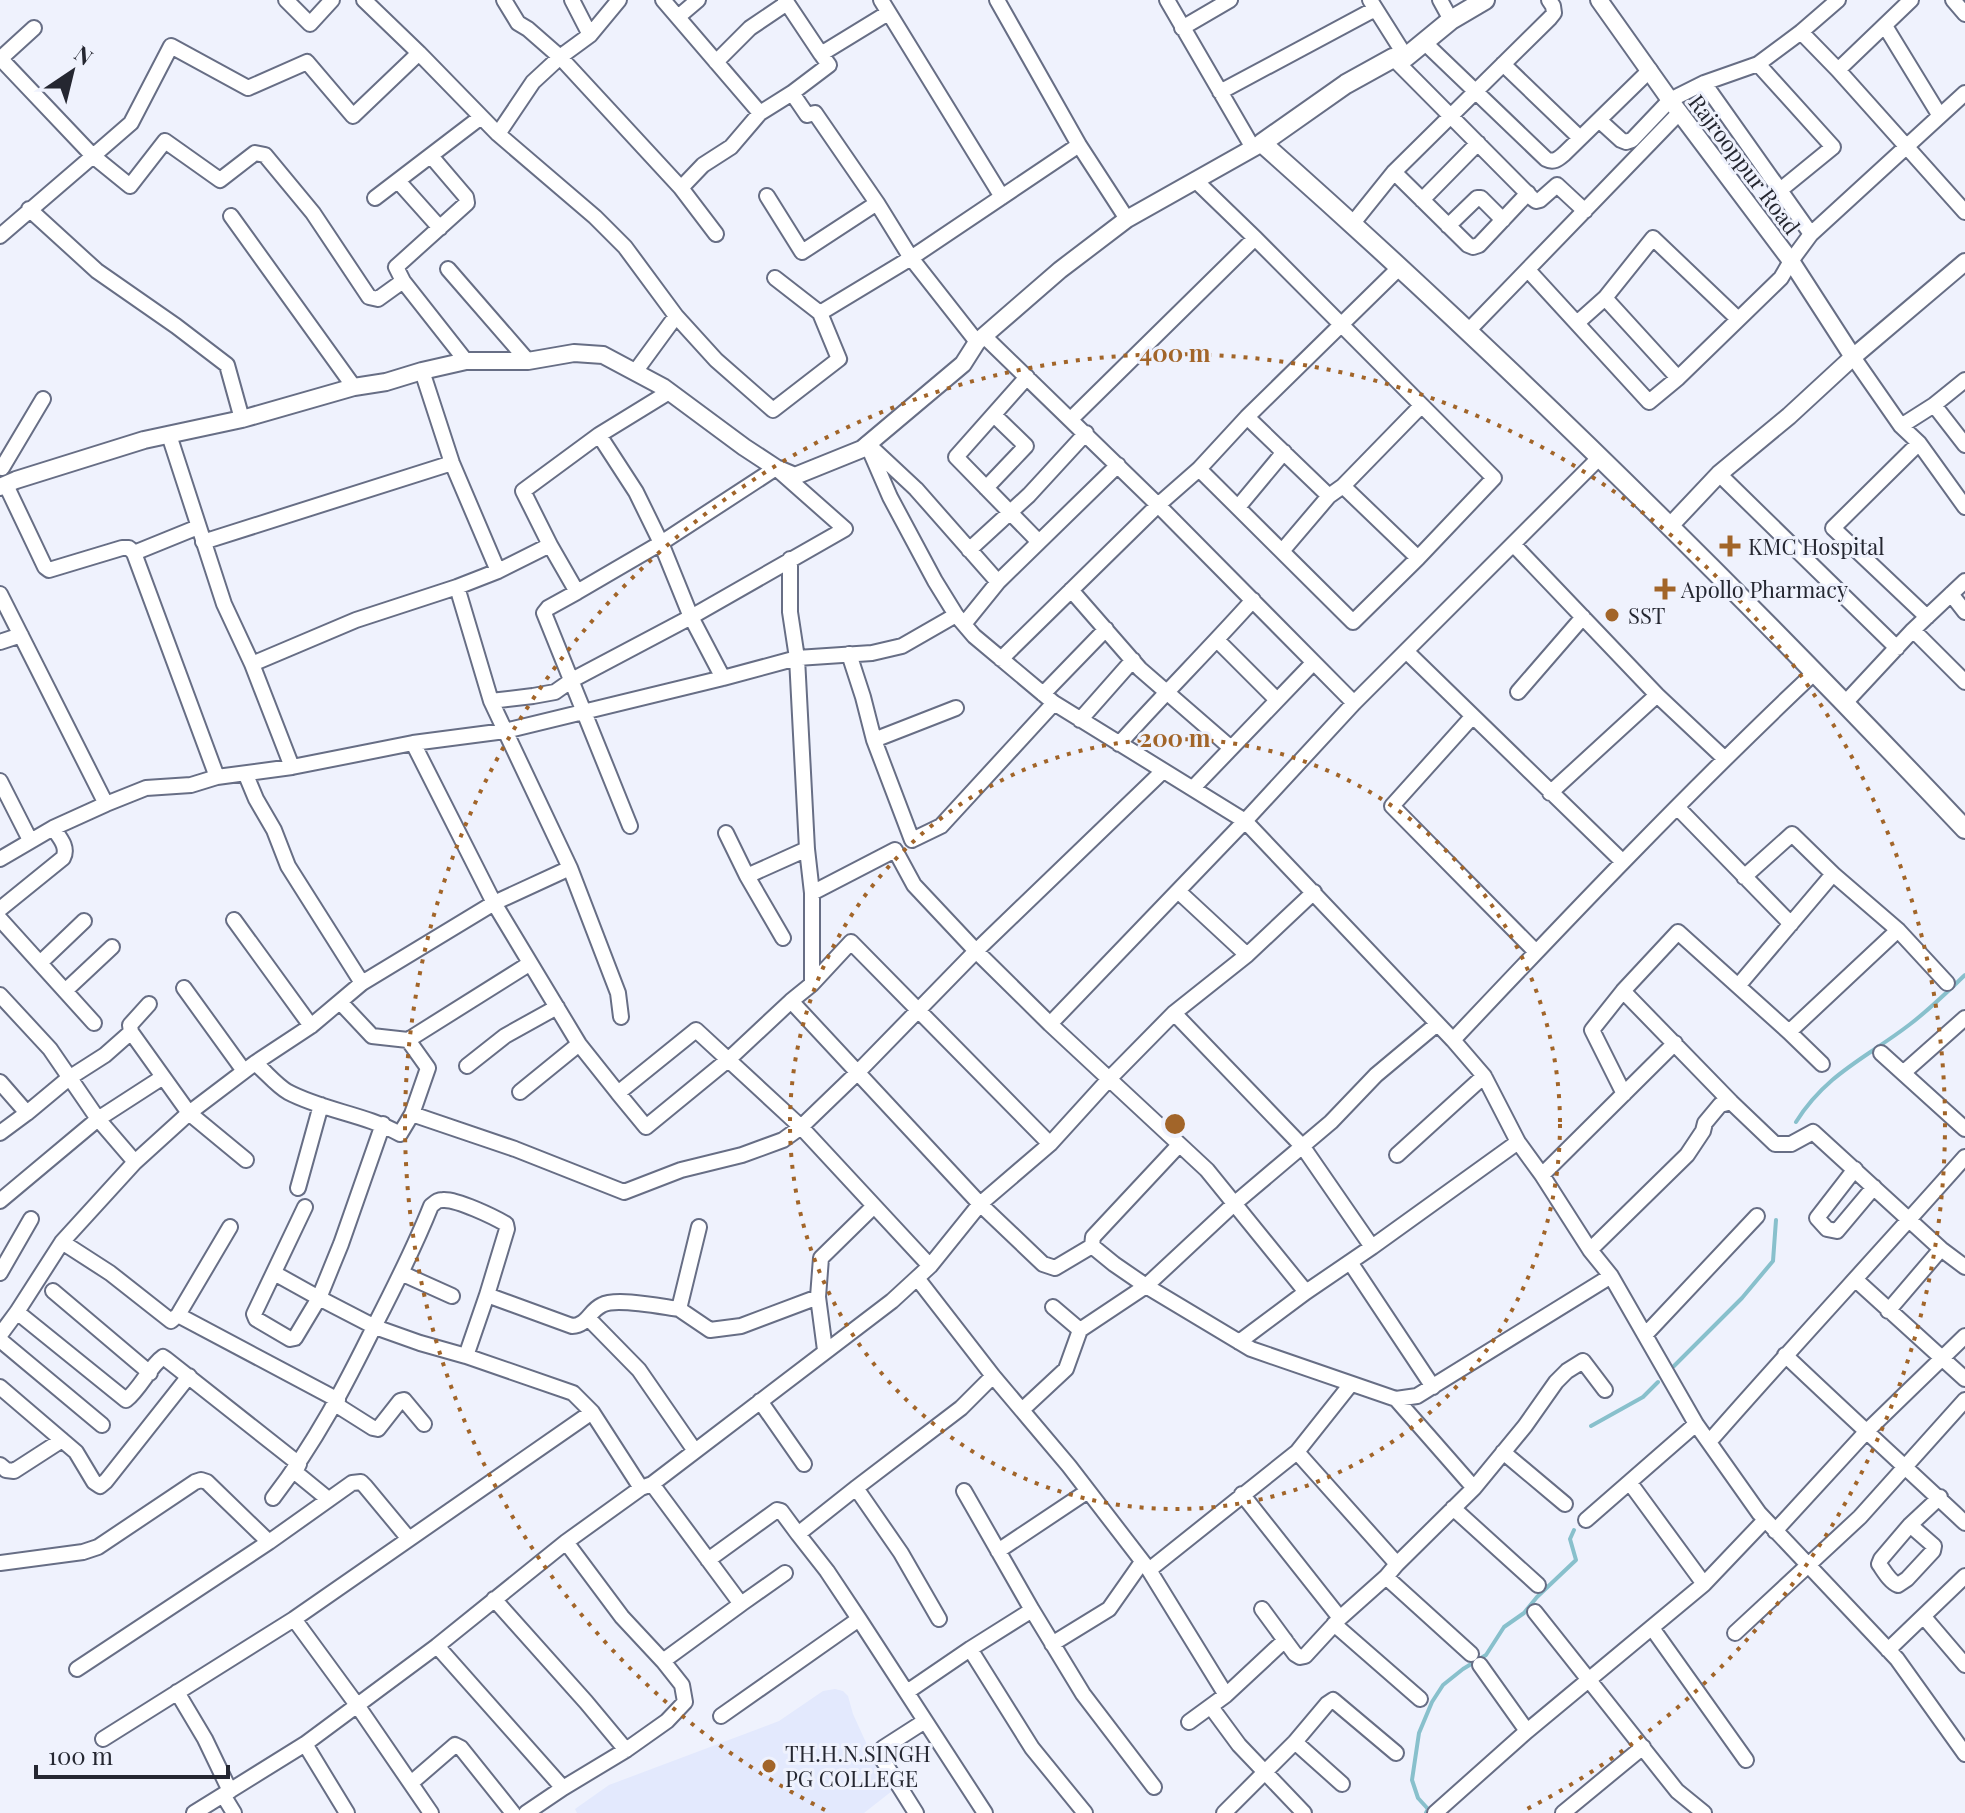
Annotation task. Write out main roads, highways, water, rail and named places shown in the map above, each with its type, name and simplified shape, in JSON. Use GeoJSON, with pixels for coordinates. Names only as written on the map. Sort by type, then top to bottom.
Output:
{"type":"FeatureCollection","features":[{"type":"Feature","properties":{"kind":"main road"},"geometry":{"type":"LineString","coordinates":[[1485,0],[1451,20],[1425,43],[1346,84],[1258,145],[1353,223],[1600,457],[1845,703],[1965,829]]}},
{"type":"Feature","properties":{"kind":"waterway"},"geometry":{"type":"LineString","coordinates":[[1796,1122],[1820,1091],[1916,1019],[1965,975]]}},
{"type":"Feature","properties":{"kind":"waterway"},"geometry":{"type":"LineString","coordinates":[[1674,1366],[1742,1298],[1773,1261],[1776,1220]]}},
{"type":"Feature","properties":{"kind":"waterway"},"geometry":{"type":"LineString","coordinates":[[1591,1426],[1643,1397],[1658,1382]]}},
{"type":"Feature","properties":{"kind":"waterway"},"geometry":{"type":"LineString","coordinates":[[1426,1813],[1428,1809],[1418,1798],[1412,1780],[1419,1733],[1432,1702],[1443,1685],[1486,1655],[1504,1627],[1524,1613],[1576,1560],[1570,1539],[1574,1530]]}},
{"type":"Feature","properties":{"kind":"place","name":"KMC Hospital"},"geometry":{"type":"Point","coordinates":[1730,546]}},
{"type":"Feature","properties":{"kind":"place","name":"Apollo Pharmacy"},"geometry":{"type":"Point","coordinates":[1665,589]}},
{"type":"Feature","properties":{"kind":"place","name":"SST"},"geometry":{"type":"Point","coordinates":[1612,615]}},
{"type":"Feature","properties":{"kind":"place","name":"TH.H.N.SINGH PG COLLEGE"},"geometry":{"type":"Point","coordinates":[769,1766]}}]}
